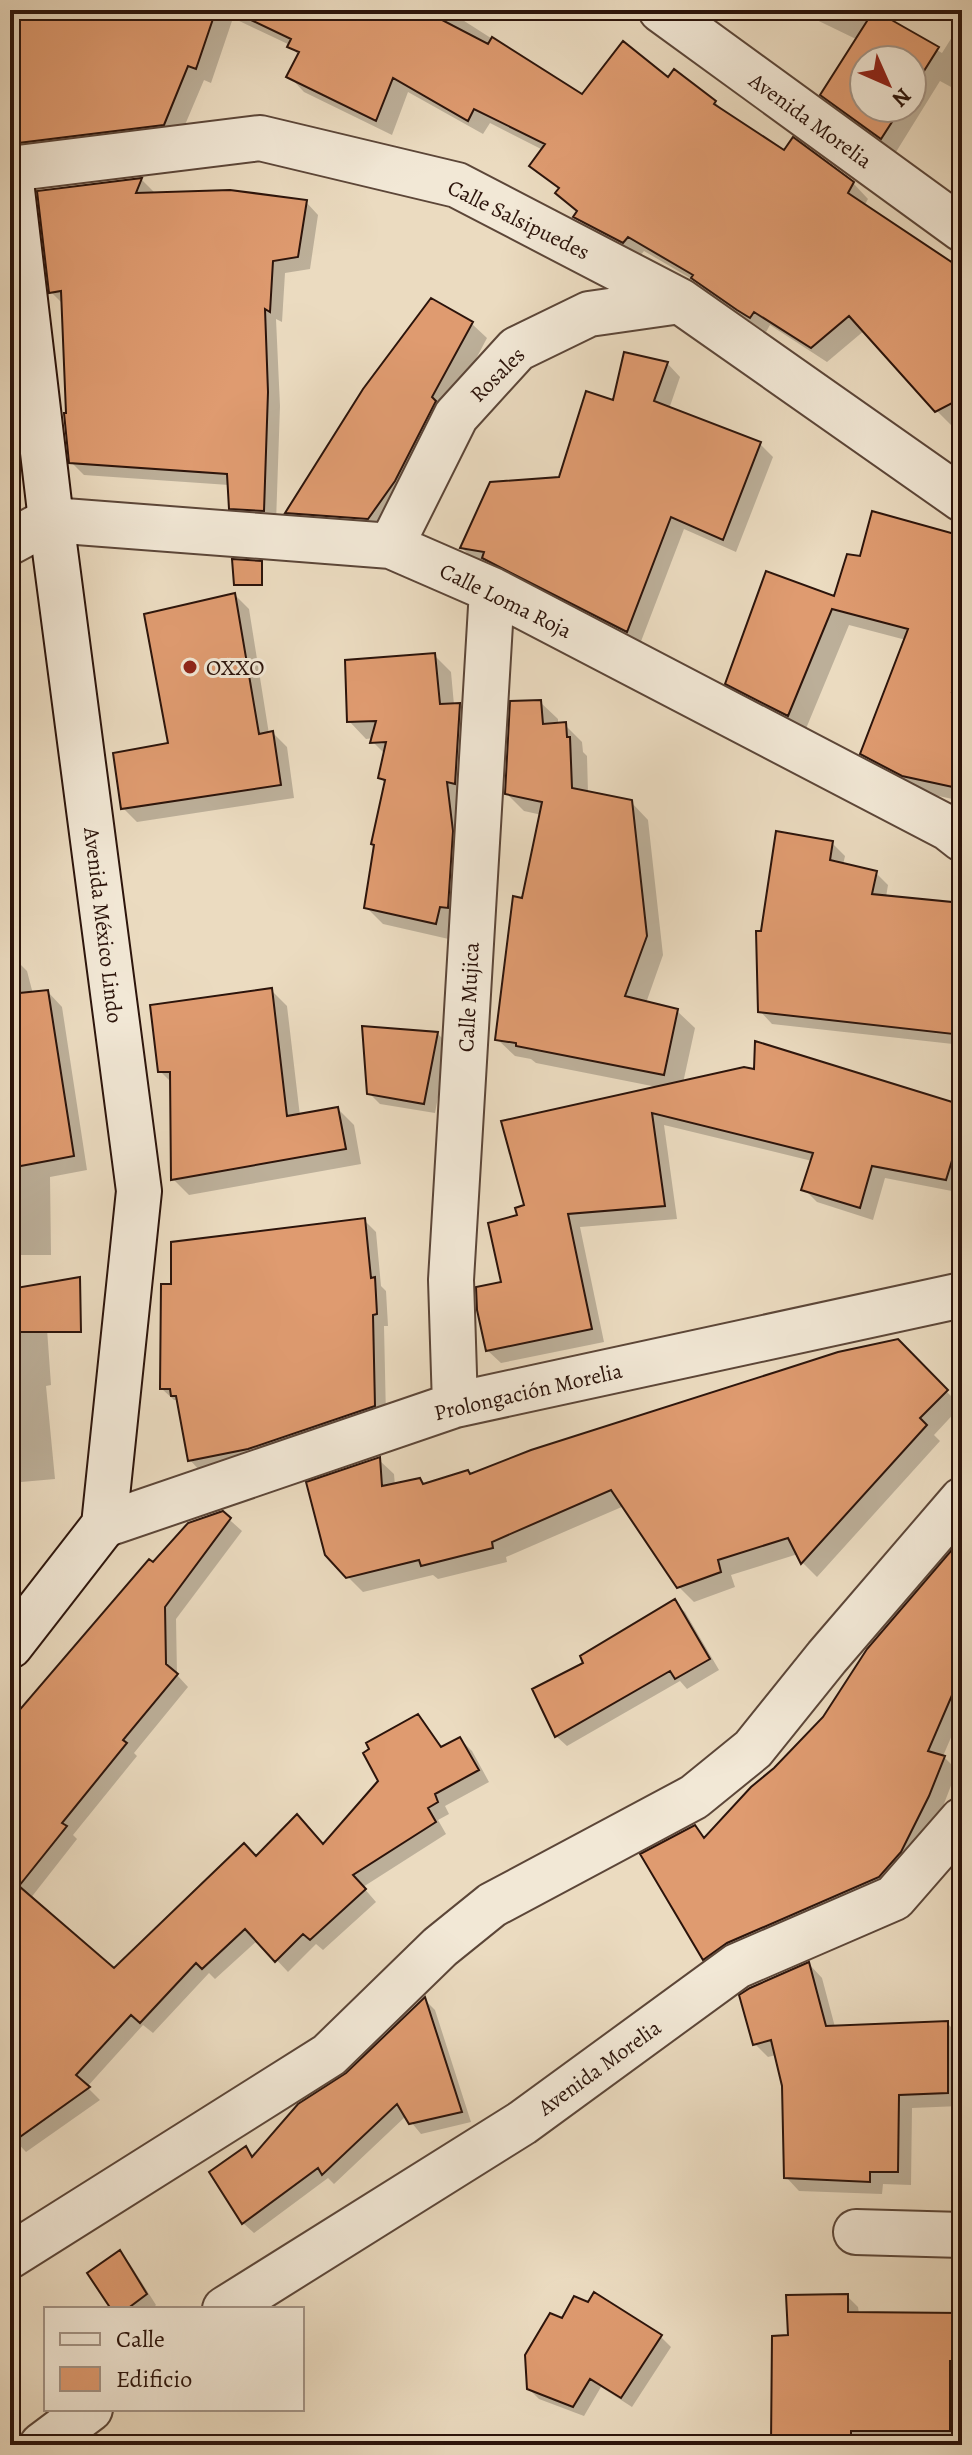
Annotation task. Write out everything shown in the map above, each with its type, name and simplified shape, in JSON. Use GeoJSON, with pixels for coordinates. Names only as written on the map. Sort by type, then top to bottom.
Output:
{"type":"FeatureCollection","features":[{"type":"Feature","properties":{"kind":"street","name":"Avenida Morelia"},"geometry":{"type":"LineString","coordinates":[[661,10],[962,229]]}},
{"type":"Feature","properties":{"kind":"street","name":"Calle Salsipuedes"},"geometry":{"type":"LineString","coordinates":[[10,171],[260,138],[457,185],[680,301],[962,499]]}},
{"type":"Feature","properties":{"kind":"street","name":"Avenida México Lindo"},"geometry":{"type":"LineString","coordinates":[[10,171],[51,520],[139,1191],[104,1525]]}},
{"type":"Feature","properties":{"kind":"street","name":"Rosales"},"geometry":{"type":"LineString","coordinates":[[391,546],[456,416],[517,349],[589,314],[680,301]]}},
{"type":"Feature","properties":{"kind":"street"},"geometry":{"type":"LineString","coordinates":[[10,542],[51,520]]}},
{"type":"Feature","properties":{"kind":"street","name":"Calle Loma Roja"},"geometry":{"type":"LineString","coordinates":[[51,520],[391,546],[492,590],[948,828],[962,839]]}},
{"type":"Feature","properties":{"kind":"street","name":"Calle Mujica"},"geometry":{"type":"LineString","coordinates":[[455,1405],[451,1280],[492,590]]}},
{"type":"Feature","properties":{"kind":"street","name":"Prolongación Morelia"},"geometry":{"type":"LineString","coordinates":[[104,1525],[455,1405],[962,1295]]}},
{"type":"Feature","properties":{"kind":"street"},"geometry":{"type":"LineString","coordinates":[[10,2256],[329,2055],[440,1947],[492,1905],[694,1797],[753,1749],[827,1657],[962,1500]]}},
{"type":"Feature","properties":{"kind":"street"},"geometry":{"type":"LineString","coordinates":[[10,1646],[104,1525]]}},
{"type":"Feature","properties":{"kind":"street","name":"Avenida Morelia"},"geometry":{"type":"LineString","coordinates":[[228,2307],[522,2123],[737,1966],[894,1898],[962,1820]]}},
{"type":"Feature","properties":{"kind":"street"},"geometry":{"type":"LineString","coordinates":[[856,2232],[962,2235]]}},
{"type":"Feature","properties":{"kind":"street"},"geometry":{"type":"LineString","coordinates":[[42,2445],[87,2411]]}},
{"type":"Feature","properties":{"kind":"building"},"geometry":{"type":"Polygon","coordinates":[[[10,10],[216,10],[196,69],[188,66],[164,125],[10,144],[10,10]]]}},
{"type":"Feature","properties":{"kind":"building"},"geometry":{"type":"Polygon","coordinates":[[[230,10],[423,10],[488,44],[492,37],[582,94],[623,41],[668,77],[674,69],[716,101],[714,104],[784,150],[793,137],[854,182],[848,193],[962,269],[962,398],[935,412],[849,316],[811,348],[754,312],[750,318],[691,278],[693,275],[628,237],[623,243],[573,217],[577,211],[555,193],[559,188],[529,166],[545,144],[474,109],[468,121],[393,78],[376,121],[286,77],[299,52],[287,47],[291,39],[230,10]]]}},
{"type":"Feature","properties":{"kind":"building"},"geometry":{"type":"Polygon","coordinates":[[[874,10],[939,47],[928,65],[928,44],[852,44],[874,10]]]}},
{"type":"Feature","properties":{"kind":"building"},"geometry":{"type":"Polygon","coordinates":[[[848,51],[848,115],[820,95],[848,51]]]}},
{"type":"Feature","properties":{"kind":"building"},"geometry":{"type":"Polygon","coordinates":[[[860,124],[891,124],[881,139],[860,124]]]}},
{"type":"Feature","properties":{"kind":"building"},"geometry":{"type":"Polygon","coordinates":[[[142,178],[136,193],[230,190],[307,200],[298,257],[273,261],[270,312],[265,309],[268,392],[264,511],[229,509],[227,474],[69,463],[64,413],[61,291],[49,293],[37,191],[142,178]]]}},
{"type":"Feature","properties":{"kind":"building"},"geometry":{"type":"Polygon","coordinates":[[[431,298],[473,322],[432,397],[436,401],[395,481],[368,519],[285,513],[363,389],[431,298]]]}},
{"type":"Feature","properties":{"kind":"building"},"geometry":{"type":"Polygon","coordinates":[[[624,352],[668,362],[654,401],[761,442],[723,540],[671,517],[627,632],[482,558],[484,552],[460,548],[490,482],[559,477],[586,391],[613,400],[624,352]]]}},
{"type":"Feature","properties":{"kind":"building"},"geometry":{"type":"Polygon","coordinates":[[[872,511],[962,536],[962,663],[952,692],[962,695],[962,789],[902,776],[860,754],[908,629],[832,609],[788,716],[725,684],[766,571],[834,596],[847,554],[860,556],[872,511]]]}},
{"type":"Feature","properties":{"kind":"building"},"geometry":{"type":"Polygon","coordinates":[[[232,559],[262,561],[262,585],[234,585],[232,559]]]}},
{"type":"Feature","properties":{"kind":"building"},"geometry":{"type":"Polygon","coordinates":[[[235,593],[259,734],[273,731],[281,785],[121,809],[113,753],[168,743],[144,614],[235,593]]]}},
{"type":"Feature","properties":{"kind":"building"},"geometry":{"type":"Polygon","coordinates":[[[435,653],[440,704],[460,703],[455,784],[447,782],[453,831],[448,908],[440,907],[436,924],[364,908],[374,845],[371,844],[385,780],[378,778],[386,742],[370,743],[376,721],[347,722],[345,660],[435,653]]]}},
{"type":"Feature","properties":{"kind":"building"},"geometry":{"type":"Polygon","coordinates":[[[541,700],[543,724],[566,722],[567,737],[570,737],[572,788],[632,800],[647,936],[625,996],[678,1009],[664,1075],[495,1040],[513,896],[522,898],[542,802],[505,794],[510,701],[541,700]]]}},
{"type":"Feature","properties":{"kind":"building"},"geometry":{"type":"Polygon","coordinates":[[[776,831],[833,841],[830,860],[877,871],[872,894],[962,903],[962,1035],[758,1012],[756,931],[761,931],[776,831]]]}},
{"type":"Feature","properties":{"kind":"building"},"geometry":{"type":"Polygon","coordinates":[[[272,988],[287,1116],[338,1107],[346,1149],[171,1180],[170,1072],[158,1072],[150,1005],[272,988]]]}},
{"type":"Feature","properties":{"kind":"building"},"geometry":{"type":"Polygon","coordinates":[[[48,990],[74,1156],[10,1168],[10,994],[48,990]]]}},
{"type":"Feature","properties":{"kind":"building"},"geometry":{"type":"Polygon","coordinates":[[[362,1026],[438,1032],[424,1104],[367,1094],[362,1026]]]}},
{"type":"Feature","properties":{"kind":"building"},"geometry":{"type":"Polygon","coordinates":[[[755,1041],[962,1105],[962,1128],[946,1180],[872,1166],[860,1208],[801,1190],[813,1153],[652,1113],[665,1206],[568,1214],[592,1329],[486,1351],[477,1310],[476,1287],[501,1282],[488,1223],[517,1215],[515,1208],[524,1205],[501,1121],[744,1067],[754,1069],[755,1041]]]}},
{"type":"Feature","properties":{"kind":"building"},"geometry":{"type":"Polygon","coordinates":[[[365,1218],[371,1278],[375,1277],[377,1314],[373,1315],[375,1406],[248,1449],[188,1461],[176,1396],[171,1396],[170,1389],[160,1389],[161,1284],[171,1284],[171,1242],[365,1218]]]}},
{"type":"Feature","properties":{"kind":"building"},"geometry":{"type":"Polygon","coordinates":[[[80,1277],[81,1332],[10,1332],[10,1289],[80,1277]]]}},
{"type":"Feature","properties":{"kind":"building"},"geometry":{"type":"Polygon","coordinates":[[[898,1339],[948,1390],[920,1418],[927,1425],[801,1564],[788,1538],[718,1560],[721,1572],[677,1588],[611,1490],[492,1542],[493,1548],[421,1566],[419,1560],[346,1578],[325,1555],[306,1482],[380,1457],[382,1486],[420,1478],[423,1484],[468,1470],[470,1474],[531,1450],[838,1352],[898,1339]]]}},
{"type":"Feature","properties":{"kind":"building"},"geometry":{"type":"Polygon","coordinates":[[[223,1511],[231,1518],[165,1607],[166,1664],[178,1674],[123,1740],[127,1743],[62,1823],[67,1826],[19,1886],[114,1968],[244,1843],[256,1856],[297,1814],[323,1844],[378,1781],[363,1753],[369,1749],[366,1743],[418,1714],[441,1747],[460,1737],[479,1770],[435,1794],[438,1802],[428,1808],[436,1822],[353,1875],[366,1889],[310,1940],[303,1934],[275,1962],[245,1929],[202,1969],[196,1963],[140,2023],[131,2015],[76,2075],[90,2087],[10,2144],[10,1721],[149,1559],[153,1562],[188,1523],[223,1511]]]}},
{"type":"Feature","properties":{"kind":"building"},"geometry":{"type":"Polygon","coordinates":[[[962,1538],[962,1672],[928,1751],[945,1756],[901,1852],[879,1877],[727,1943],[703,1960],[640,1854],[695,1825],[704,1838],[823,1717],[867,1649],[962,1538]]]}},
{"type":"Feature","properties":{"kind":"building"},"geometry":{"type":"Polygon","coordinates":[[[675,1599],[710,1659],[675,1679],[670,1671],[555,1737],[532,1689],[583,1663],[580,1656],[675,1599]]]}},
{"type":"Feature","properties":{"kind":"building"},"geometry":{"type":"Polygon","coordinates":[[[809,1962],[826,2026],[948,2021],[948,2093],[899,2095],[898,2172],[870,2172],[870,2182],[784,2178],[782,2086],[771,2040],[753,2045],[739,1995],[809,1962]]]}},
{"type":"Feature","properties":{"kind":"building"},"geometry":{"type":"Polygon","coordinates":[[[425,1997],[462,2112],[409,2124],[397,2104],[322,2175],[318,2168],[242,2224],[209,2172],[246,2146],[252,2157],[298,2104],[346,2073],[425,1997]]]}},
{"type":"Feature","properties":{"kind":"building"},"geometry":{"type":"Polygon","coordinates":[[[120,2250],[147,2294],[130,2307],[110,2307],[87,2273],[120,2250]]]}},
{"type":"Feature","properties":{"kind":"building"},"geometry":{"type":"Polygon","coordinates":[[[594,2292],[662,2335],[621,2398],[590,2379],[573,2407],[527,2389],[525,2355],[550,2313],[562,2318],[574,2296],[588,2302],[594,2292]]]}},
{"type":"Feature","properties":{"kind":"building"},"geometry":{"type":"Polygon","coordinates":[[[848,2294],[848,2312],[962,2313],[962,2361],[950,2361],[950,2431],[851,2431],[851,2445],[771,2445],[772,2336],[788,2335],[786,2295],[848,2294]]]}},
{"type":"Feature","properties":{"kind":"place","name":"OXXO"},"geometry":{"type":"Point","coordinates":[190,667]}}]}
